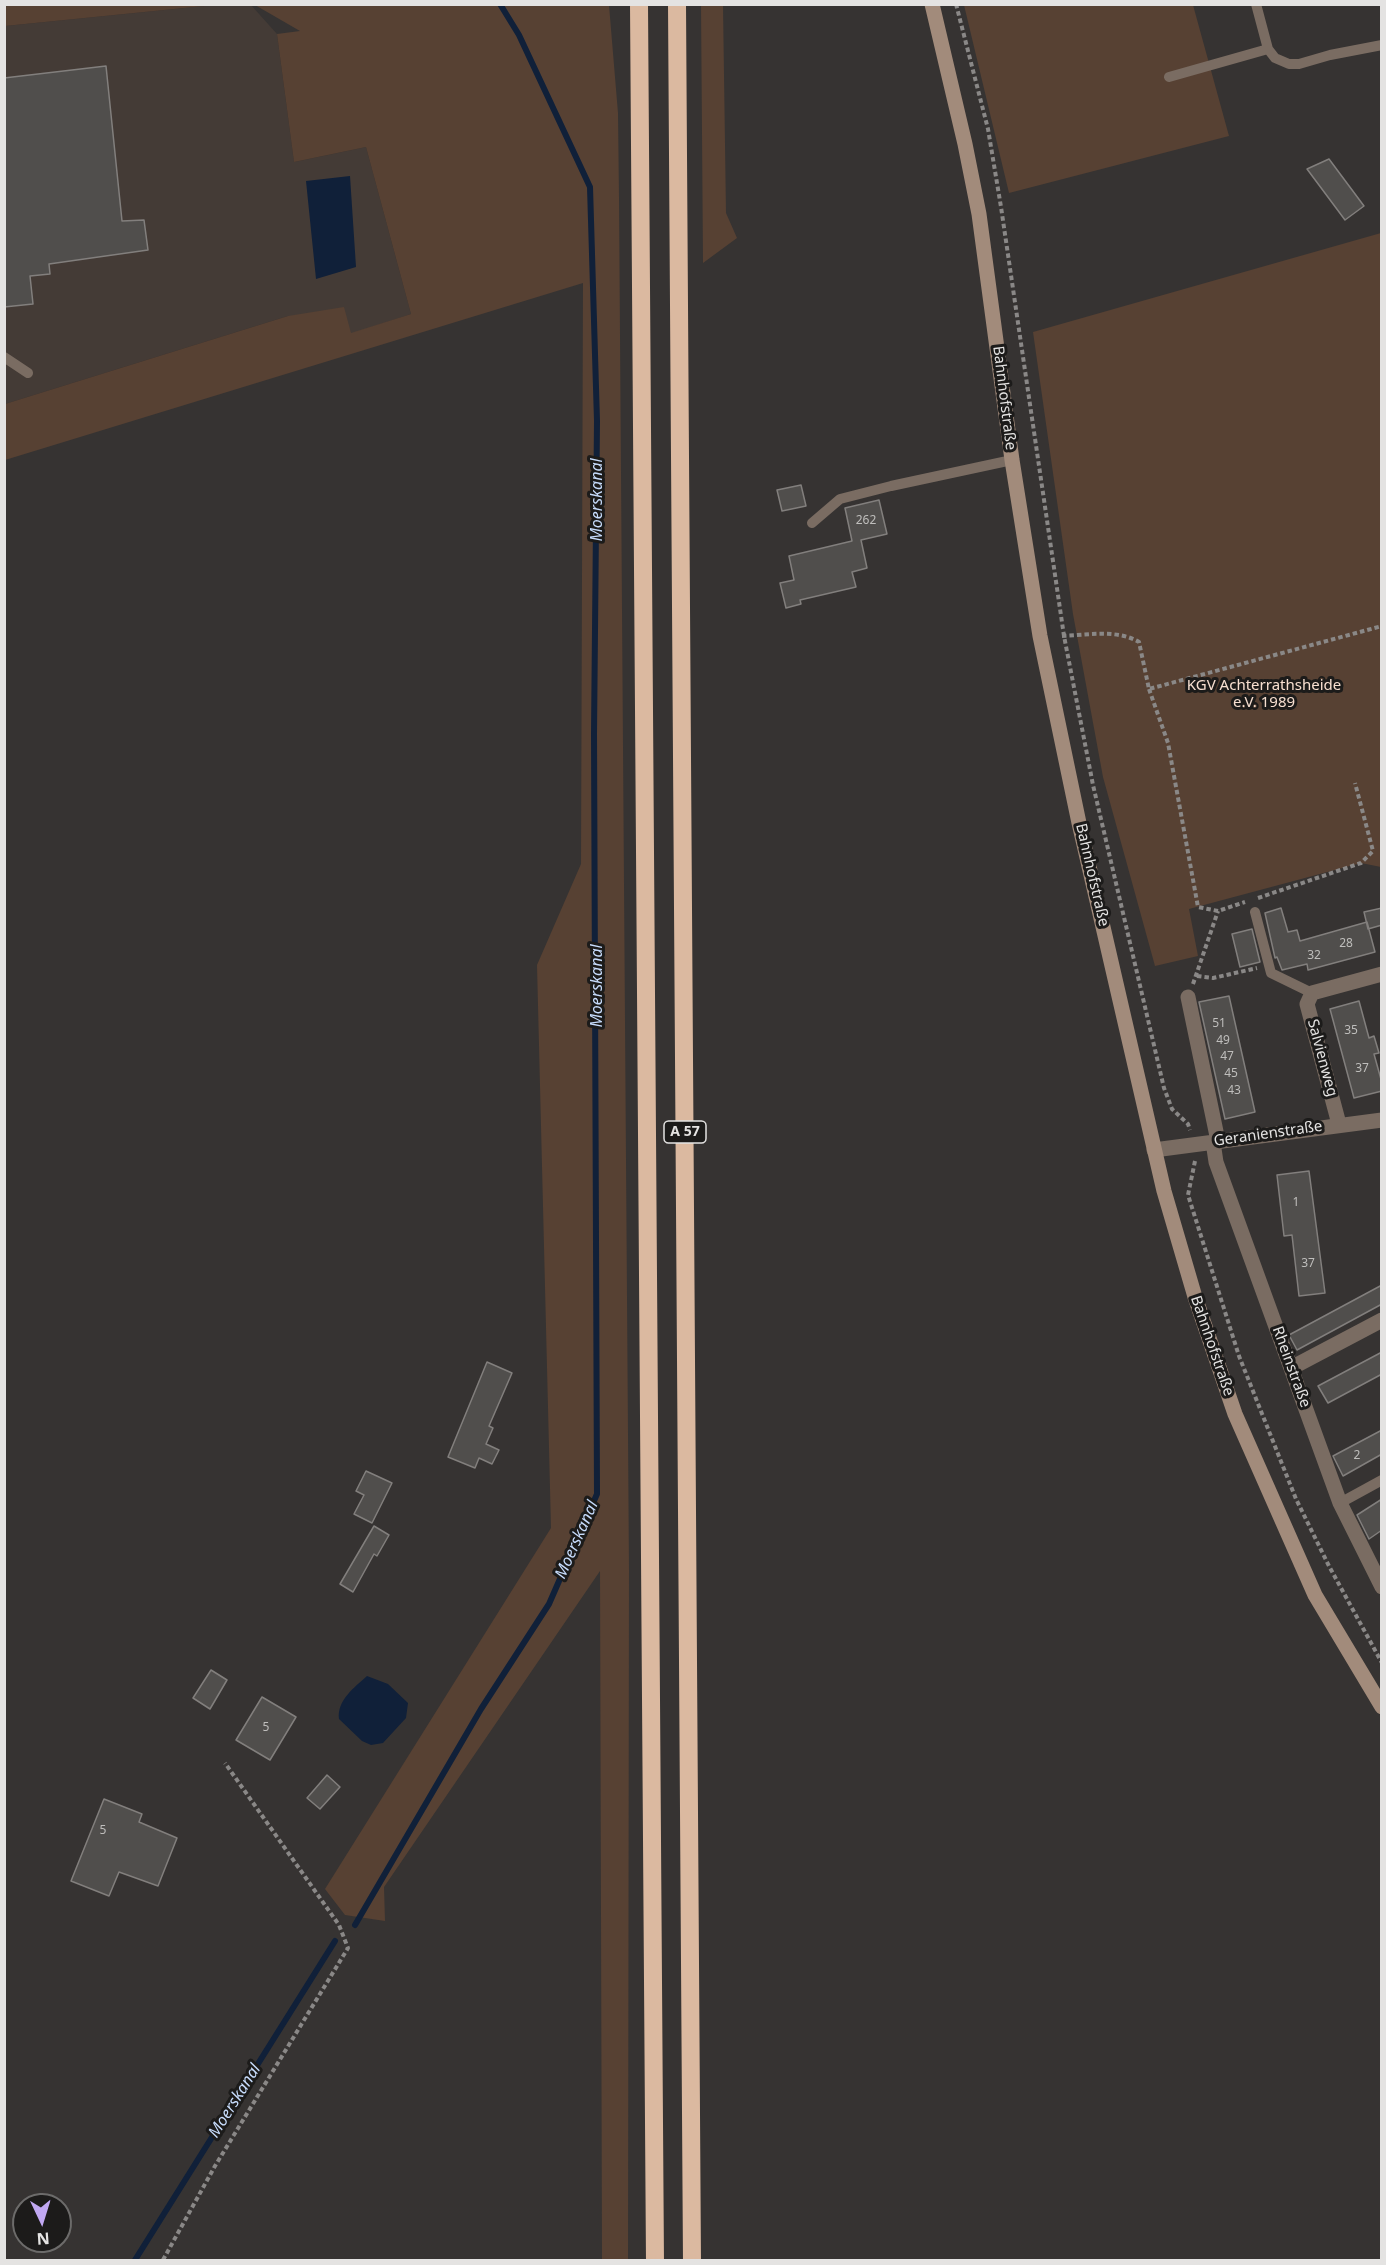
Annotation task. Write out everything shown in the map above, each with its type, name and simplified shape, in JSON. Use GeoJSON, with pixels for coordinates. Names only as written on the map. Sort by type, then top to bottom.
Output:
{"type":"FeatureCollection","features":[{"type":"Feature","properties":{"kind":"highway","name":"A 57"},"geometry":{"type":"LineString","coordinates":[[639,4],[655,2260]]}},
{"type":"Feature","properties":{"kind":"highway","name":"A 57"},"geometry":{"type":"LineString","coordinates":[[677,4],[692,2260]]}},
{"type":"Feature","properties":{"kind":"main road","name":"Bahnhofstraße"},"geometry":{"type":"LineString","coordinates":[[932,4],[979,214],[1012,460],[1040,636],[1079,823],[1154,1150],[1195,1297],[1235,1413],[1315,1595],[1382,1707]]}},
{"type":"Feature","properties":{"kind":"street"},"geometry":{"type":"LineString","coordinates":[[1312,993],[1382,974]]}},
{"type":"Feature","properties":{"kind":"street","name":"Salvienweg"},"geometry":{"type":"LineString","coordinates":[[1312,993],[1307,1004],[1339,1124]]}},
{"type":"Feature","properties":{"kind":"street","name":"Rheinstraße"},"geometry":{"type":"LineString","coordinates":[[1188,997],[1216,1141],[1216,1162],[1340,1503],[1382,1587]]}},
{"type":"Feature","properties":{"kind":"street","name":"Geranienstraße"},"geometry":{"type":"LineString","coordinates":[[1154,1150],[1382,1120]]}},
{"type":"Feature","properties":{"kind":"street"},"geometry":{"type":"LineString","coordinates":[[1291,1368],[1382,1320]]}},
{"type":"Feature","properties":{"kind":"lane"},"geometry":{"type":"LineString","coordinates":[[1256,4],[1268,49],[1281,61],[1299,64],[1330,55],[1382,45]]}},
{"type":"Feature","properties":{"kind":"lane"},"geometry":{"type":"LineString","coordinates":[[1169,77],[1268,49]]}},
{"type":"Feature","properties":{"kind":"lane"},"geometry":{"type":"LineString","coordinates":[[4,357],[28,373]]}},
{"type":"Feature","properties":{"kind":"lane"},"geometry":{"type":"LineString","coordinates":[[812,524],[840,499],[1012,460]]}},
{"type":"Feature","properties":{"kind":"lane"},"geometry":{"type":"LineString","coordinates":[[1255,912],[1271,973],[1312,993]]}},
{"type":"Feature","properties":{"kind":"lane"},"geometry":{"type":"LineString","coordinates":[[1340,1503],[1382,1480]]}},
{"type":"Feature","properties":{"kind":"path"},"geometry":{"type":"LineString","coordinates":[[956,4],[987,129],[1001,207],[1064,636],[1093,785],[1164,1088],[1172,1109],[1188,1124],[1195,1144],[1195,1160],[1188,1195],[1239,1356],[1296,1499],[1382,1663]]}},
{"type":"Feature","properties":{"kind":"path"},"geometry":{"type":"LineString","coordinates":[[1149,689],[1382,626]]}},
{"type":"Feature","properties":{"kind":"path"},"geometry":{"type":"LineString","coordinates":[[1040,636],[1113,634],[1130,636],[1139,642],[1149,689],[1168,743],[1198,907],[1218,911],[1361,863],[1373,851],[1355,783]]}},
{"type":"Feature","properties":{"kind":"path"},"geometry":{"type":"LineString","coordinates":[[1188,997],[1218,911]]}},
{"type":"Feature","properties":{"kind":"path"},"geometry":{"type":"LineString","coordinates":[[1197,975],[1213,978],[1269,965]]}},
{"type":"Feature","properties":{"kind":"path"},"geometry":{"type":"LineString","coordinates":[[163,2260],[215,2166],[348,1948],[339,1925],[225,1763]]}},
{"type":"Feature","properties":{"kind":"shaded area"},"geometry":{"type":"Polygon","coordinates":[[[214,5],[251,5],[277,34],[294,162],[366,147],[411,314],[351,334],[288,316],[5,404],[5,26],[214,5]]]}},
{"type":"Feature","properties":{"kind":"green space"},"geometry":{"type":"Polygon","coordinates":[[[5,4],[214,4],[214,5],[5,26],[5,4]]]}},
{"type":"Feature","properties":{"kind":"green space"},"geometry":{"type":"Polygon","coordinates":[[[255,5],[609,5],[618,113],[619,197],[629,1570],[628,2260],[602,2260],[600,1571],[384,1887],[385,1921],[345,1915],[325,1889],[551,1528],[537,965],[581,864],[583,283],[5,460],[5,404],[288,316],[344,307],[351,333],[411,314],[366,147],[294,162],[277,34],[300,31],[255,5]]]}},
{"type":"Feature","properties":{"kind":"green space"},"geometry":{"type":"Polygon","coordinates":[[[701,5],[723,5],[726,213],[737,238],[703,263],[701,5]]]}},
{"type":"Feature","properties":{"kind":"green space"},"geometry":{"type":"Polygon","coordinates":[[[964,5],[1193,5],[1229,136],[1009,193],[964,5]]]}},
{"type":"Feature","properties":{"kind":"green space","name":"KGV Achterrathsheide e.V. 1989"},"geometry":{"type":"Polygon","coordinates":[[[1381,233],[1381,867],[1361,863],[1189,909],[1198,956],[1155,966],[1103,777],[1073,614],[1033,332],[1381,233]]]}},
{"type":"Feature","properties":{"kind":"water"},"geometry":{"type":"Polygon","coordinates":[[[350,176],[356,267],[316,279],[306,181],[350,176]]]}},
{"type":"Feature","properties":{"kind":"water"},"geometry":{"type":"Polygon","coordinates":[[[367,1676],[388,1684],[408,1703],[406,1718],[383,1743],[371,1745],[362,1741],[339,1719],[344,1700],[367,1676]]]}},
{"type":"Feature","properties":{"kind":"building"},"geometry":{"type":"Polygon","coordinates":[[[106,66],[122,221],[144,220],[148,250],[49,264],[50,274],[30,276],[33,304],[4,307],[4,78],[106,66]]]}},
{"type":"Feature","properties":{"kind":"building"},"geometry":{"type":"Polygon","coordinates":[[[1329,159],[1364,206],[1345,220],[1307,169],[1329,159]]]}},
{"type":"Feature","properties":{"kind":"building"},"geometry":{"type":"Polygon","coordinates":[[[801,485],[806,506],[782,511],[777,490],[801,485]]]}},
{"type":"Feature","properties":{"kind":"building"},"geometry":{"type":"Polygon","coordinates":[[[879,500],[887,534],[861,540],[867,568],[852,572],[856,587],[800,600],[801,604],[786,608],[780,583],[794,580],[789,556],[852,541],[845,508],[879,500]]]}},
{"type":"Feature","properties":{"kind":"building"},"geometry":{"type":"Polygon","coordinates":[[[1281,908],[1288,932],[1297,930],[1300,941],[1367,922],[1375,952],[1308,970],[1307,964],[1282,970],[1277,957],[1275,958],[1265,913],[1281,908]]]}},
{"type":"Feature","properties":{"kind":"building"},"geometry":{"type":"Polygon","coordinates":[[[1382,908],[1382,925],[1368,929],[1364,912],[1382,908]]]}},
{"type":"Feature","properties":{"kind":"building"},"geometry":{"type":"Polygon","coordinates":[[[1252,929],[1260,962],[1240,967],[1232,934],[1252,929]]]}},
{"type":"Feature","properties":{"kind":"building"},"geometry":{"type":"Polygon","coordinates":[[[1229,996],[1255,1112],[1225,1119],[1199,1002],[1229,996]]]}},
{"type":"Feature","properties":{"kind":"building"},"geometry":{"type":"Polygon","coordinates":[[[1359,1001],[1369,1038],[1374,1036],[1379,1053],[1374,1054],[1382,1091],[1354,1098],[1330,1009],[1359,1001]]]}},
{"type":"Feature","properties":{"kind":"building"},"geometry":{"type":"Polygon","coordinates":[[[1309,1171],[1325,1293],[1299,1296],[1292,1235],[1284,1236],[1277,1175],[1309,1171]]]}},
{"type":"Feature","properties":{"kind":"building"},"geometry":{"type":"Polygon","coordinates":[[[1382,1285],[1382,1304],[1297,1350],[1289,1335],[1382,1285]]]}},
{"type":"Feature","properties":{"kind":"building"},"geometry":{"type":"Polygon","coordinates":[[[1382,1352],[1382,1374],[1328,1403],[1318,1386],[1382,1352]]]}},
{"type":"Feature","properties":{"kind":"building"},"geometry":{"type":"Polygon","coordinates":[[[487,1362],[512,1373],[489,1426],[493,1428],[486,1444],[499,1450],[492,1464],[479,1458],[475,1468],[448,1457],[487,1362]]]}},
{"type":"Feature","properties":{"kind":"building"},"geometry":{"type":"Polygon","coordinates":[[[1382,1430],[1382,1454],[1343,1476],[1333,1456],[1382,1430]]]}},
{"type":"Feature","properties":{"kind":"building"},"geometry":{"type":"Polygon","coordinates":[[[366,1471],[392,1483],[372,1523],[354,1514],[364,1495],[356,1491],[366,1471]]]}},
{"type":"Feature","properties":{"kind":"building"},"geometry":{"type":"Polygon","coordinates":[[[1382,1499],[1382,1530],[1369,1539],[1357,1515],[1382,1499]]]}},
{"type":"Feature","properties":{"kind":"building"},"geometry":{"type":"Polygon","coordinates":[[[374,1526],[389,1535],[377,1556],[374,1554],[353,1592],[340,1584],[374,1526]]]}},
{"type":"Feature","properties":{"kind":"building"},"geometry":{"type":"Polygon","coordinates":[[[211,1670],[227,1680],[210,1709],[193,1698],[211,1670]]]}},
{"type":"Feature","properties":{"kind":"building"},"geometry":{"type":"Polygon","coordinates":[[[262,1697],[296,1717],[270,1760],[236,1740],[262,1697]]]}},
{"type":"Feature","properties":{"kind":"building"},"geometry":{"type":"Polygon","coordinates":[[[327,1775],[340,1787],[320,1809],[307,1798],[327,1775]]]}},
{"type":"Feature","properties":{"kind":"building"},"geometry":{"type":"Polygon","coordinates":[[[104,1799],[142,1814],[139,1822],[177,1838],[158,1886],[119,1872],[109,1896],[71,1881],[104,1799]]]}},
{"type":"Feature","properties":{"kind":"waterway","name":"Moerskanal"},"geometry":{"type":"LineString","coordinates":[[355,1925],[481,1709],[549,1604],[597,1494],[594,734],[597,421],[590,187],[519,35],[500,4]]}},
{"type":"Feature","properties":{"kind":"waterway","name":"Moerskanal"},"geometry":{"type":"LineString","coordinates":[[135,2260],[335,1941]]}}]}
